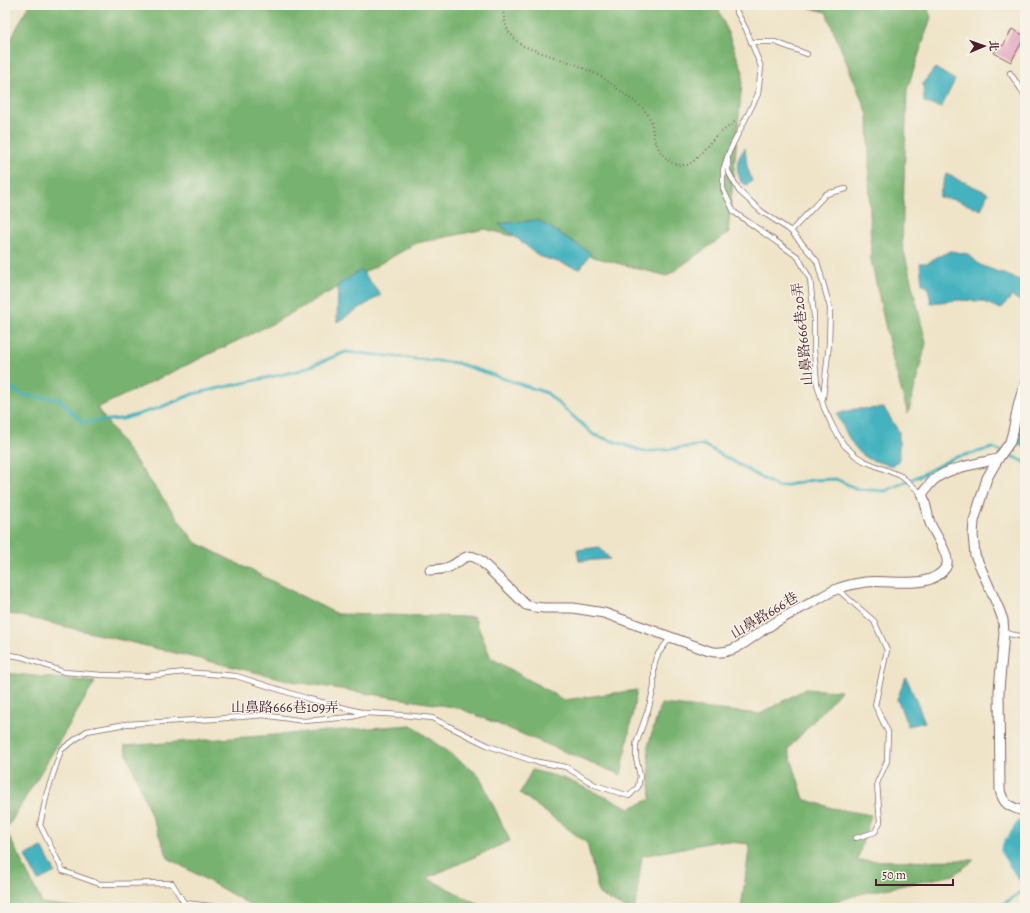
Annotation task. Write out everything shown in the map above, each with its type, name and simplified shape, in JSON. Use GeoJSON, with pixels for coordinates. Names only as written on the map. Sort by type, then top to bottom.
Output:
{"type":"FeatureCollection","features":[{"type":"Feature","properties":{"kind":"street"},"geometry":{"type":"LineString","coordinates":[[1025,385],[1019,402],[1014,431],[1008,445],[987,478],[974,521],[973,535],[975,555],[1003,620],[1004,633],[999,690],[1000,790],[1006,804],[1025,812]]}},
{"type":"Feature","properties":{"kind":"street"},"geometry":{"type":"LineString","coordinates":[[922,494],[935,479],[945,473],[999,457]]}},
{"type":"Feature","properties":{"kind":"street","name":"山鼻路666巷"},"geometry":{"type":"LineString","coordinates":[[430,570],[448,568],[465,557],[475,557],[526,605],[544,608],[573,608],[604,613],[709,651],[716,653],[724,652],[740,646],[768,626],[837,589],[867,582],[918,582],[940,575],[947,565],[947,558],[944,548],[931,524],[922,494]]}},
{"type":"Feature","properties":{"kind":"lane","name":"山鼻路666巷20弄"},"geometry":{"type":"LineString","coordinates":[[733,5],[746,28],[761,67],[758,94],[729,152],[723,170],[723,189],[734,212],[798,257],[810,279],[814,316],[814,350],[818,384],[822,401],[833,427],[844,445],[864,461],[894,473],[906,480],[922,494]]}},
{"type":"Feature","properties":{"kind":"lane"},"geometry":{"type":"LineString","coordinates":[[751,42],[775,42],[807,54]]}},
{"type":"Feature","properties":{"kind":"lane"},"geometry":{"type":"LineString","coordinates":[[1010,73],[1025,95]]}},
{"type":"Feature","properties":{"kind":"lane"},"geometry":{"type":"LineString","coordinates":[[729,152],[728,171],[739,191],[761,211],[791,231],[818,261],[830,308],[829,344],[822,401]]}},
{"type":"Feature","properties":{"kind":"lane"},"geometry":{"type":"LineString","coordinates":[[791,231],[826,194],[846,189]]}},
{"type":"Feature","properties":{"kind":"lane"},"geometry":{"type":"LineString","coordinates":[[837,589],[874,622],[887,650],[875,705],[888,732],[887,761],[877,783],[880,822],[875,832],[856,838]]}},
{"type":"Feature","properties":{"kind":"lane"},"geometry":{"type":"LineString","coordinates":[[1004,633],[1025,637]]}},
{"type":"Feature","properties":{"kind":"lane","name":"山鼻路666巷109弄"},"geometry":{"type":"LineString","coordinates":[[220,907],[184,903],[172,883],[100,884],[63,871],[40,825],[47,792],[61,750],[87,731],[126,724],[263,715],[304,721],[351,717],[366,714],[403,715],[432,718],[489,746],[533,761],[566,767],[595,785],[629,796],[638,787],[640,776],[636,758],[636,744],[649,707],[654,687],[655,661],[658,654],[670,638]]}},
{"type":"Feature","properties":{"kind":"lane"},"geometry":{"type":"LineString","coordinates":[[5,654],[22,657],[64,672],[148,676],[185,672],[236,676],[309,699],[366,714]]}},
{"type":"Feature","properties":{"kind":"path"},"geometry":{"type":"LineString","coordinates":[[502,5],[508,31],[521,45],[575,64],[602,77],[644,109],[651,120],[654,139],[661,153],[670,162],[678,165],[688,165],[695,160],[715,137],[737,121],[747,117]]}},
{"type":"Feature","properties":{"kind":"green space"},"geometry":{"type":"Polygon","coordinates":[[[29,5],[717,5],[743,72],[728,233],[667,276],[485,229],[417,243],[270,325],[97,408],[195,542],[337,614],[474,617],[491,658],[564,700],[637,690],[621,775],[459,708],[296,682],[17,615],[5,614],[5,50],[29,5]]]}},
{"type":"Feature","properties":{"kind":"green space"},"geometry":{"type":"Polygon","coordinates":[[[799,5],[926,5],[931,17],[907,90],[902,243],[926,343],[908,414],[893,361],[871,260],[868,115],[826,12],[799,5]]]}},
{"type":"Feature","properties":{"kind":"green space"},"geometry":{"type":"Polygon","coordinates":[[[5,673],[95,682],[6,830],[42,903],[80,908],[5,908],[5,673]]]}},
{"type":"Feature","properties":{"kind":"green space"},"geometry":{"type":"Polygon","coordinates":[[[805,689],[841,691],[788,749],[804,799],[832,808],[871,815],[857,861],[974,860],[954,875],[860,894],[809,908],[741,908],[750,844],[718,841],[642,856],[635,908],[625,908],[599,894],[587,843],[520,793],[532,770],[563,778],[630,808],[651,799],[648,746],[661,704],[760,714],[805,689]]]}},
{"type":"Feature","properties":{"kind":"green space"},"geometry":{"type":"Polygon","coordinates":[[[411,725],[479,775],[510,841],[427,878],[486,908],[256,908],[168,858],[124,746],[411,725]]]}},
{"type":"Feature","properties":{"kind":"water"},"geometry":{"type":"Polygon","coordinates":[[[935,68],[955,80],[941,108],[924,102],[923,83],[935,68]]]}},
{"type":"Feature","properties":{"kind":"water"},"geometry":{"type":"Polygon","coordinates":[[[745,148],[747,166],[752,181],[747,185],[741,182],[737,168],[738,160],[745,148]]]}},
{"type":"Feature","properties":{"kind":"water"},"geometry":{"type":"Polygon","coordinates":[[[946,174],[988,193],[981,210],[956,200],[939,197],[946,174]]]}},
{"type":"Feature","properties":{"kind":"water"},"geometry":{"type":"Polygon","coordinates":[[[538,220],[591,253],[580,269],[539,256],[499,224],[538,220]]]}},
{"type":"Feature","properties":{"kind":"water"},"geometry":{"type":"Polygon","coordinates":[[[951,251],[968,254],[980,265],[1025,282],[1025,304],[1012,296],[1001,309],[981,301],[958,300],[931,303],[928,287],[922,284],[920,263],[928,263],[951,251]]]}},
{"type":"Feature","properties":{"kind":"water"},"geometry":{"type":"Polygon","coordinates":[[[361,270],[381,295],[337,322],[338,285],[361,270]]]}},
{"type":"Feature","properties":{"kind":"water"},"geometry":{"type":"Polygon","coordinates":[[[1025,393],[1025,448],[1016,443],[1022,397],[1025,393]]]}},
{"type":"Feature","properties":{"kind":"water"},"geometry":{"type":"Polygon","coordinates":[[[884,408],[899,432],[899,459],[894,466],[869,459],[863,455],[846,433],[837,414],[855,409],[884,408]]]}},
{"type":"Feature","properties":{"kind":"water"},"geometry":{"type":"Polygon","coordinates":[[[599,547],[610,559],[579,561],[577,550],[599,547]]]}},
{"type":"Feature","properties":{"kind":"water"},"geometry":{"type":"Polygon","coordinates":[[[906,677],[925,722],[908,726],[897,699],[906,677]]]}},
{"type":"Feature","properties":{"kind":"water"},"geometry":{"type":"Polygon","coordinates":[[[42,847],[55,872],[38,881],[25,856],[42,847]]]}},
{"type":"Feature","properties":{"kind":"building"},"geometry":{"type":"Polygon","coordinates":[[[1012,29],[1025,36],[1011,62],[994,53],[999,44],[1003,46],[1012,29]]]}},
{"type":"Feature","properties":{"kind":"waterway"},"geometry":{"type":"LineString","coordinates":[[5,384],[22,395],[59,399],[82,422],[123,419],[159,408],[193,394],[298,371],[346,352],[457,363],[547,393],[594,435],[646,452],[704,445],[778,487],[812,480],[836,479],[857,489],[885,491],[921,475],[953,458],[993,448],[1025,462]]}},
{"type":"Feature","properties":{"kind":"waterway"},"geometry":{"type":"LineString","coordinates":[[1025,827],[1010,850],[1025,873]]}},
{"type":"Feature","properties":{"kind":"waterway"},"geometry":{"type":"LineString","coordinates":[[998,908],[1025,889]]}}]}
